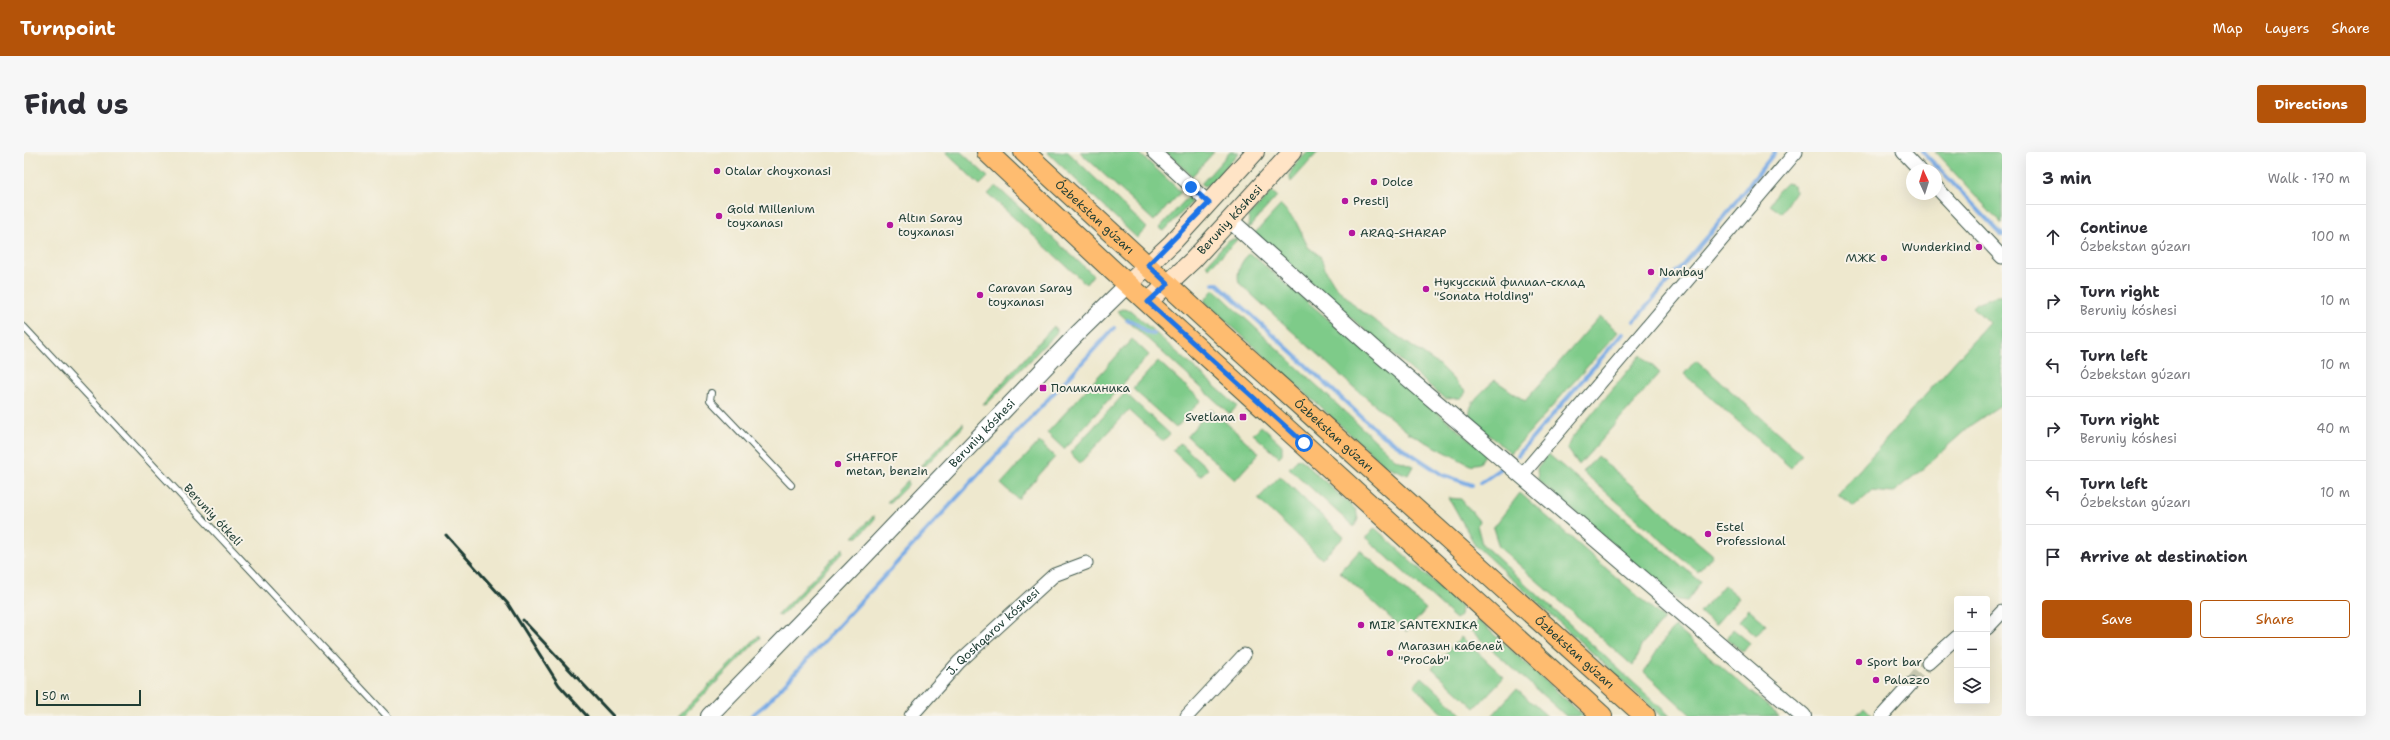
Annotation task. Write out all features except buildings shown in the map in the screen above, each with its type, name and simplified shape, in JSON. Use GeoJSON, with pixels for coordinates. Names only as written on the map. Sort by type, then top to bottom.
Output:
{"type":"FeatureCollection","features":[{"type":"Feature","properties":{"kind":"main road"},"geometry":{"type":"LineString","coordinates":[[987,152],[1128,284],[1602,716]]}},
{"type":"Feature","properties":{"kind":"main road","name":"Ózbekstan gúzarı"},"geometry":{"type":"LineString","coordinates":[[1024,152],[1645,716]]}},
{"type":"Feature","properties":{"kind":"main road","name":"Beruniy kóshesi"},"geometry":{"type":"LineString","coordinates":[[1128,284],[1172,243],[1255,152]]}},
{"type":"Feature","properties":{"kind":"main road","name":"Beruniy kóshesi"},"geometry":{"type":"LineString","coordinates":[[1148,302],[1193,260],[1292,152]]}},
{"type":"Feature","properties":{"kind":"main road"},"geometry":{"type":"LineString","coordinates":[[1172,243],[1172,251],[1177,259],[1183,261],[1193,260]]}},
{"type":"Feature","properties":{"kind":"street"},"geometry":{"type":"LineString","coordinates":[[1154,152],[1209,203]]}},
{"type":"Feature","properties":{"kind":"street"},"geometry":{"type":"LineString","coordinates":[[1521,476],[1796,152]]}},
{"type":"Feature","properties":{"kind":"street"},"geometry":{"type":"LineString","coordinates":[[1903,152],[1914,164]]}},
{"type":"Feature","properties":{"kind":"street"},"geometry":{"type":"LineString","coordinates":[[1942,193],[2002,257]]}},
{"type":"Feature","properties":{"kind":"street"},"geometry":{"type":"LineString","coordinates":[[1230,220],[1375,350],[1803,716]]}},
{"type":"Feature","properties":{"kind":"street","name":"Beruniy kóshesi"},"geometry":{"type":"LineString","coordinates":[[709,716],[862,559],[1073,338],[1128,284]]}},
{"type":"Feature","properties":{"kind":"street","name":"J. Qoshqarov kóshesi"},"geometry":{"type":"LineString","coordinates":[[911,716],[959,662],[1054,575],[1086,563]]}},
{"type":"Feature","properties":{"kind":"street"},"geometry":{"type":"LineString","coordinates":[[1990,625],[2002,612]]}},
{"type":"Feature","properties":{"kind":"street"},"geometry":{"type":"LineString","coordinates":[[1928,663],[1954,640]]}},
{"type":"Feature","properties":{"kind":"street"},"geometry":{"type":"LineString","coordinates":[[1187,716],[1244,656]]}},
{"type":"Feature","properties":{"kind":"street"},"geometry":{"type":"LineString","coordinates":[[1882,716],[1911,684]]}},
{"type":"Feature","properties":{"kind":"lane","name":"Beruniy ótkeli"},"geometry":{"type":"LineString","coordinates":[[24,327],[387,716]]}},
{"type":"Feature","properties":{"kind":"lane"},"geometry":{"type":"LineString","coordinates":[[711,393],[710,400],[791,484]]}},
{"type":"Feature","properties":{"kind":"green space"},"geometry":{"type":"Polygon","coordinates":[[[945,152],[961,152],[988,177],[980,185],[945,152]]]}},
{"type":"Feature","properties":{"kind":"green space"},"geometry":{"type":"Polygon","coordinates":[[[1047,152],[1068,152],[1147,228],[1137,238],[1047,152]]]}},
{"type":"Feature","properties":{"kind":"green space"},"geometry":{"type":"Polygon","coordinates":[[[1080,152],[1138,152],[1181,192],[1154,221],[1080,152]]]}},
{"type":"Feature","properties":{"kind":"green space"},"geometry":{"type":"Polygon","coordinates":[[[1166,152],[1214,152],[1192,176],[1166,152]]]}},
{"type":"Feature","properties":{"kind":"green space"},"geometry":{"type":"Polygon","coordinates":[[[1230,152],[1239,152],[1212,183],[1205,186],[1201,184],[1230,152]]]}},
{"type":"Feature","properties":{"kind":"green space"},"geometry":{"type":"Polygon","coordinates":[[[1308,152],[1318,152],[1291,182],[1290,173],[1292,169],[1308,152]]]}},
{"type":"Feature","properties":{"kind":"green space"},"geometry":{"type":"Polygon","coordinates":[[[1935,152],[2002,152],[2002,224],[1935,152]]]}},
{"type":"Feature","properties":{"kind":"green space"},"geometry":{"type":"Polygon","coordinates":[[[1786,183],[1794,185],[1795,191],[1781,213],[1770,205],[1777,192],[1786,183]]]}},
{"type":"Feature","properties":{"kind":"green space"},"geometry":{"type":"Polygon","coordinates":[[[996,186],[1093,275],[1086,284],[988,194],[996,186]]]}},
{"type":"Feature","properties":{"kind":"green space"},"geometry":{"type":"Polygon","coordinates":[[[1272,192],[1277,196],[1248,229],[1249,216],[1272,192]]]}},
{"type":"Feature","properties":{"kind":"green space"},"geometry":{"type":"Polygon","coordinates":[[[1189,196],[1191,203],[1164,231],[1159,228],[1189,196]]]}},
{"type":"Feature","properties":{"kind":"green space"},"geometry":{"type":"Polygon","coordinates":[[[1281,205],[1296,222],[1308,247],[1320,256],[1326,271],[1334,284],[1358,309],[1439,365],[1466,392],[1461,398],[1445,399],[1254,234],[1281,205]]]}},
{"type":"Feature","properties":{"kind":"green space"},"geometry":{"type":"Polygon","coordinates":[[[1238,239],[1209,268],[1206,265],[1228,240],[1238,239]]]}},
{"type":"Feature","properties":{"kind":"green space"},"geometry":{"type":"Polygon","coordinates":[[[1250,253],[1486,453],[1480,463],[1470,465],[1409,433],[1351,385],[1239,283],[1238,274],[1240,266],[1250,253]]]}},
{"type":"Feature","properties":{"kind":"green space"},"geometry":{"type":"Polygon","coordinates":[[[1214,289],[1395,459],[1413,466],[1408,475],[1384,465],[1204,301],[1214,289]]]}},
{"type":"Feature","properties":{"kind":"green space"},"geometry":{"type":"Polygon","coordinates":[[[1995,296],[2002,296],[2002,404],[1971,425],[1919,472],[1892,493],[1872,491],[1854,507],[1838,494],[1989,323],[1973,307],[1977,303],[1995,296]]]}},
{"type":"Feature","properties":{"kind":"green space"},"geometry":{"type":"Polygon","coordinates":[[[1122,309],[1130,310],[1237,406],[1230,414],[1117,311],[1122,309]]]}},
{"type":"Feature","properties":{"kind":"green space"},"geometry":{"type":"Polygon","coordinates":[[[1600,316],[1618,332],[1511,453],[1471,421],[1470,409],[1473,403],[1476,398],[1495,380],[1525,401],[1600,316]]]}},
{"type":"Feature","properties":{"kind":"green space"},"geometry":{"type":"Polygon","coordinates":[[[1054,326],[1057,332],[988,403],[983,404],[1054,326]]]}},
{"type":"Feature","properties":{"kind":"green space"},"geometry":{"type":"Polygon","coordinates":[[[1132,339],[1149,355],[1064,449],[1047,433],[1132,339]]]}},
{"type":"Feature","properties":{"kind":"green space"},"geometry":{"type":"Polygon","coordinates":[[[1641,355],[1660,373],[1579,465],[1567,448],[1571,439],[1641,355]]]}},
{"type":"Feature","properties":{"kind":"green space"},"geometry":{"type":"Polygon","coordinates":[[[1696,360],[1802,454],[1791,468],[1684,374],[1696,360]]]}},
{"type":"Feature","properties":{"kind":"green space"},"geometry":{"type":"Polygon","coordinates":[[[1158,361],[1201,400],[1176,428],[1133,389],[1158,361]]]}},
{"type":"Feature","properties":{"kind":"green space"},"geometry":{"type":"Polygon","coordinates":[[[1125,393],[1170,434],[1163,441],[1129,410],[1080,463],[1070,453],[1125,393]]]}},
{"type":"Feature","properties":{"kind":"green space"},"geometry":{"type":"Polygon","coordinates":[[[1211,409],[1259,453],[1235,480],[1187,436],[1211,409]]]}},
{"type":"Feature","properties":{"kind":"green space"},"geometry":{"type":"Polygon","coordinates":[[[963,423],[963,427],[926,465],[920,466],[963,423]]]}},
{"type":"Feature","properties":{"kind":"green space"},"geometry":{"type":"Polygon","coordinates":[[[1261,426],[1282,445],[1282,454],[1279,457],[1253,434],[1261,426]]]}},
{"type":"Feature","properties":{"kind":"green space"},"geometry":{"type":"Polygon","coordinates":[[[1039,442],[1055,457],[1018,499],[1001,484],[1039,442]]]}},
{"type":"Feature","properties":{"kind":"green space"},"geometry":{"type":"Polygon","coordinates":[[[1180,443],[1208,469],[1200,476],[1173,451],[1180,443]]]}},
{"type":"Feature","properties":{"kind":"green space"},"geometry":{"type":"Polygon","coordinates":[[[1548,454],[1701,582],[1687,601],[1677,600],[1538,480],[1537,469],[1548,454]]]}},
{"type":"Feature","properties":{"kind":"green space"},"geometry":{"type":"Polygon","coordinates":[[[1597,456],[1713,555],[1698,572],[1583,472],[1597,456]]]}},
{"type":"Feature","properties":{"kind":"green space"},"geometry":{"type":"Polygon","coordinates":[[[1299,458],[1356,510],[1358,519],[1354,527],[1289,468],[1299,458]]]}},
{"type":"Feature","properties":{"kind":"green space"},"geometry":{"type":"Polygon","coordinates":[[[1280,476],[1344,537],[1322,559],[1258,499],[1280,476]]]}},
{"type":"Feature","properties":{"kind":"green space"},"geometry":{"type":"Polygon","coordinates":[[[908,480],[908,485],[891,502],[887,502],[908,480]]]}},
{"type":"Feature","properties":{"kind":"green space"},"geometry":{"type":"Polygon","coordinates":[[[1520,493],[1664,619],[1642,644],[1633,666],[1499,547],[1493,528],[1520,493]]]}},
{"type":"Feature","properties":{"kind":"green space"},"geometry":{"type":"Polygon","coordinates":[[[1449,498],[1461,499],[1479,521],[1477,525],[1482,544],[1670,716],[1661,716],[1475,545],[1449,498]]]}},
{"type":"Feature","properties":{"kind":"green space"},"geometry":{"type":"Polygon","coordinates":[[[874,515],[874,520],[858,537],[853,537],[874,515]]]}},
{"type":"Feature","properties":{"kind":"green space"},"geometry":{"type":"Polygon","coordinates":[[[1375,528],[1461,607],[1460,616],[1456,619],[1366,538],[1375,528]]]}},
{"type":"Feature","properties":{"kind":"green space"},"geometry":{"type":"Polygon","coordinates":[[[843,548],[843,552],[781,616],[777,615],[843,548]]]}},
{"type":"Feature","properties":{"kind":"green space"},"geometry":{"type":"Polygon","coordinates":[[[1360,550],[1426,609],[1406,632],[1340,572],[1360,550]]]}},
{"type":"Feature","properties":{"kind":"green space"},"geometry":{"type":"Polygon","coordinates":[[[1724,585],[1739,598],[1715,625],[1700,612],[1724,585]]]}},
{"type":"Feature","properties":{"kind":"green space"},"geometry":{"type":"Polygon","coordinates":[[[1749,609],[1766,624],[1756,636],[1739,621],[1749,609]]]}},
{"type":"Feature","properties":{"kind":"green space"},"geometry":{"type":"Polygon","coordinates":[[[1478,620],[1584,716],[1566,716],[1469,629],[1478,620]]]}},
{"type":"Feature","properties":{"kind":"green space"},"geometry":{"type":"Polygon","coordinates":[[[1675,627],[1779,716],[1692,716],[1644,672],[1667,635],[1675,627]]]}},
{"type":"Feature","properties":{"kind":"green space"},"geometry":{"type":"Polygon","coordinates":[[[1733,629],[1750,643],[1743,652],[1727,639],[1733,629]]]}},
{"type":"Feature","properties":{"kind":"green space"},"geometry":{"type":"Polygon","coordinates":[[[759,635],[760,638],[683,716],[678,716],[759,635]]]}},
{"type":"Feature","properties":{"kind":"green space"},"geometry":{"type":"Polygon","coordinates":[[[1461,637],[1504,677],[1475,708],[1432,668],[1461,637]]]}},
{"type":"Feature","properties":{"kind":"green space"},"geometry":{"type":"Polygon","coordinates":[[[1422,677],[1464,716],[1446,716],[1414,686],[1422,677]]]}},
{"type":"Feature","properties":{"kind":"green space"},"geometry":{"type":"Polygon","coordinates":[[[1516,689],[1547,716],[1492,716],[1516,689]]]}},
{"type":"Feature","properties":{"kind":"green space"},"geometry":{"type":"Polygon","coordinates":[[[1864,707],[1873,716],[1856,716],[1864,707]]]}},
{"type":"Feature","properties":{"kind":"waterway"},"geometry":{"type":"LineString","coordinates":[[1634,321],[1710,234],[1775,152]]}},
{"type":"Feature","properties":{"kind":"waterway"},"geometry":{"type":"LineString","coordinates":[[1923,152],[2002,235]]}},
{"type":"Feature","properties":{"kind":"waterway"},"geometry":{"type":"LineString","coordinates":[[1214,284],[1218,284],[1378,432],[1443,475],[1472,485]]}},
{"type":"Feature","properties":{"kind":"waterway"},"geometry":{"type":"LineString","coordinates":[[1127,320],[1134,322],[1150,334],[1154,334]]}},
{"type":"Feature","properties":{"kind":"waterway"},"geometry":{"type":"LineString","coordinates":[[751,716],[766,704],[1114,328]]}},
{"type":"Feature","properties":{"kind":"waterway"},"geometry":{"type":"LineString","coordinates":[[1518,455],[1623,333]]}},
{"type":"Feature","properties":{"kind":"waterway"},"geometry":{"type":"LineString","coordinates":[[1480,483],[1503,467]]}},
{"type":"Feature","properties":{"kind":"tunnel"},"geometry":{"type":"LineString","coordinates":[[1911,684],[1928,663]]}},
{"type":"Feature","properties":{"kind":"railway"},"geometry":{"type":"LineString","coordinates":[[446,535],[508,604],[559,685],[587,716]]}},
{"type":"Feature","properties":{"kind":"railway"},"geometry":{"type":"LineString","coordinates":[[523,620],[613,716]]}},
{"type":"Feature","properties":{"kind":"place","name":"Otalar choyxonasi"},"geometry":{"type":"Point","coordinates":[717,171]}},
{"type":"Feature","properties":{"kind":"place","name":"Dolce"},"geometry":{"type":"Point","coordinates":[1374,182]}},
{"type":"Feature","properties":{"kind":"place","name":"Prestij"},"geometry":{"type":"Point","coordinates":[1345,201]}},
{"type":"Feature","properties":{"kind":"place","name":"Gold Millenium toyxanası"},"geometry":{"type":"Point","coordinates":[719,216]}},
{"type":"Feature","properties":{"kind":"place","name":"Altın Saray toyxanası"},"geometry":{"type":"Point","coordinates":[890,225]}},
{"type":"Feature","properties":{"kind":"place","name":"ARAQ-SHARAP"},"geometry":{"type":"Point","coordinates":[1352,233]}},
{"type":"Feature","properties":{"kind":"place","name":"Wunderkind"},"geometry":{"type":"Point","coordinates":[1979,247]}},
{"type":"Feature","properties":{"kind":"place","name":"МЖК"},"geometry":{"type":"Point","coordinates":[1884,258]}},
{"type":"Feature","properties":{"kind":"place","name":"Nanbay"},"geometry":{"type":"Point","coordinates":[1651,272]}},
{"type":"Feature","properties":{"kind":"place","name":"Нукусский филиал-склад \"Sonata Holding\""},"geometry":{"type":"Point","coordinates":[1426,289]}},
{"type":"Feature","properties":{"kind":"place","name":"Caravan Saray toyxanası"},"geometry":{"type":"Point","coordinates":[980,295]}},
{"type":"Feature","properties":{"kind":"place","name":"Поликлиника"},"geometry":{"type":"Point","coordinates":[1043,388]}},
{"type":"Feature","properties":{"kind":"place","name":"Svetlana"},"geometry":{"type":"Point","coordinates":[1243,417]}},
{"type":"Feature","properties":{"kind":"place","name":"SHAFFOF metan, benzin"},"geometry":{"type":"Point","coordinates":[838,464]}},
{"type":"Feature","properties":{"kind":"place","name":"Estel Professional"},"geometry":{"type":"Point","coordinates":[1708,534]}},
{"type":"Feature","properties":{"kind":"place","name":"MIR SANTEXNIKA"},"geometry":{"type":"Point","coordinates":[1361,625]}},
{"type":"Feature","properties":{"kind":"place","name":"Магазин кабелей \"ProCab\""},"geometry":{"type":"Point","coordinates":[1390,653]}},
{"type":"Feature","properties":{"kind":"place","name":"Sport bar"},"geometry":{"type":"Point","coordinates":[1859,662]}},
{"type":"Feature","properties":{"kind":"place","name":"Palazzo"},"geometry":{"type":"Point","coordinates":[1876,680]}},
{"type":"Feature","properties":{"kind":"route"},"geometry":{"type":"LineString","coordinates":[[1191,187],[1209,203],[1172,243],[1148,265],[1168,284],[1148,302],[1304,443]]}}]}
